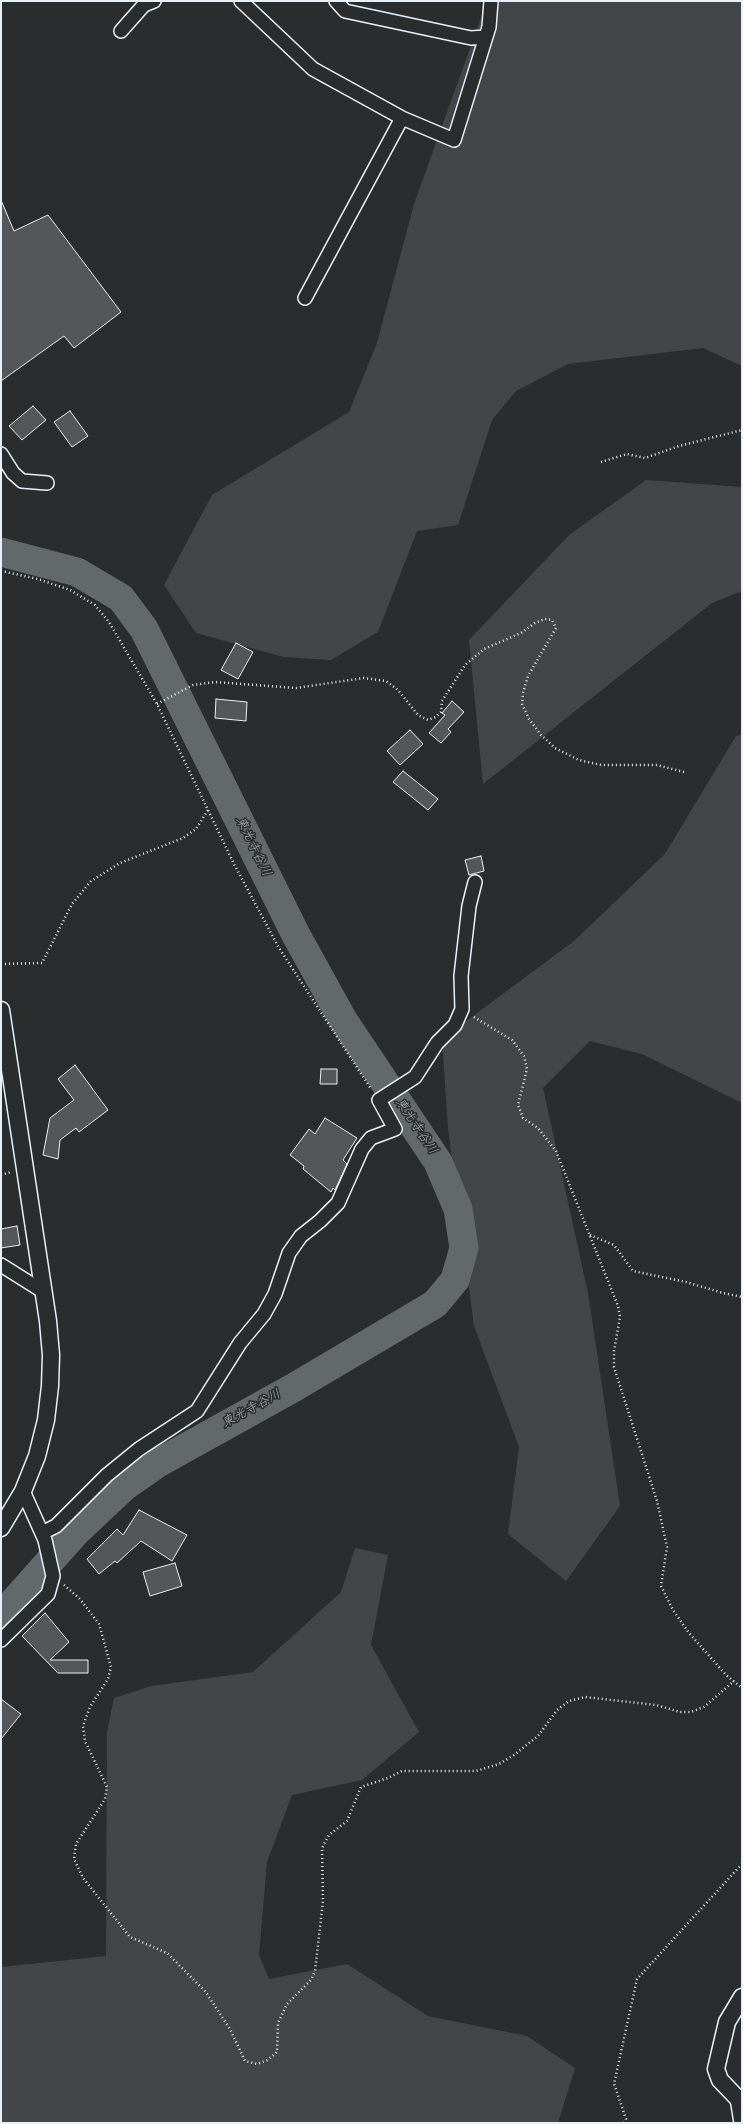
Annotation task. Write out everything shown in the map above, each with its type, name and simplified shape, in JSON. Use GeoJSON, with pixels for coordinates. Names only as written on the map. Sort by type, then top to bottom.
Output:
{"type":"FeatureCollection","features":[{"type":"Feature","properties":{"kind":"street"},"geometry":{"type":"LineString","coordinates":[[121,31],[144,5],[154,1]]}},
{"type":"Feature","properties":{"kind":"street"},"geometry":{"type":"LineString","coordinates":[[241,1],[253,6],[314,69],[402,118],[454,140],[489,28],[491,1]]}},
{"type":"Feature","properties":{"kind":"street"},"geometry":{"type":"LineString","coordinates":[[336,1],[345,11],[471,38],[486,37]]}},
{"type":"Feature","properties":{"kind":"street"},"geometry":{"type":"LineString","coordinates":[[305,298],[402,118]]}},
{"type":"Feature","properties":{"kind":"street"},"geometry":{"type":"LineString","coordinates":[[1,454],[13,473],[22,481],[47,483]]}},
{"type":"Feature","properties":{"kind":"street"},"geometry":{"type":"LineString","coordinates":[[43,1537],[107,1475],[139,1449],[197,1411],[240,1343],[264,1314],[275,1294],[288,1253],[301,1236],[320,1221],[338,1203],[362,1149],[371,1138],[395,1129],[379,1100],[415,1077],[434,1048],[455,1025],[462,1009],[461,976],[469,906],[475,882]]}},
{"type":"Feature","properties":{"kind":"street"},"geometry":{"type":"LineString","coordinates":[[1,1010],[44,1292],[51,1355],[50,1386],[46,1420],[37,1456],[23,1491],[1,1528]]}},
{"type":"Feature","properties":{"kind":"street"},"geometry":{"type":"LineString","coordinates":[[1,1265],[44,1292]]}},
{"type":"Feature","properties":{"kind":"street"},"geometry":{"type":"LineString","coordinates":[[1,1640],[48,1594],[53,1576],[43,1537],[23,1491]]}},
{"type":"Feature","properties":{"kind":"street"},"geometry":{"type":"LineString","coordinates":[[741,2123],[740,2100],[720,2080],[716,2069],[727,2022],[742,1997]]}},
{"type":"Feature","properties":{"kind":"path"},"geometry":{"type":"LineString","coordinates":[[601,462],[627,454],[645,458],[679,446],[742,430]]}},
{"type":"Feature","properties":{"kind":"path"},"geometry":{"type":"LineString","coordinates":[[1,571],[38,579],[70,590],[95,605],[109,622],[157,704],[234,864],[279,948],[379,1100]]}},
{"type":"Feature","properties":{"kind":"path"},"geometry":{"type":"LineString","coordinates":[[157,704],[194,686],[215,682],[296,688],[364,678],[386,681],[398,690],[418,715],[428,720],[436,717],[440,712],[442,701],[465,665],[484,649],[521,633],[535,623],[545,619],[552,620],[556,628],[528,676],[523,693],[522,704],[528,719],[541,735],[555,748],[579,760],[601,765],[657,765],[684,772]]}},
{"type":"Feature","properties":{"kind":"path"},"geometry":{"type":"LineString","coordinates":[[1,964],[42,963],[72,904],[92,881],[120,863],[183,838],[196,829],[208,810]]}},
{"type":"Feature","properties":{"kind":"path"},"geometry":{"type":"LineString","coordinates":[[462,1009],[512,1040],[524,1056],[527,1069],[518,1105],[523,1118],[538,1128],[556,1151],[618,1306],[620,1317],[614,1351],[614,1367],[657,1501],[667,1548],[661,1586],[672,1610],[688,1633],[742,1688]]}},
{"type":"Feature","properties":{"kind":"path"},"geometry":{"type":"LineString","coordinates":[[589,1234],[614,1245],[633,1271],[686,1282],[742,1297]]}},
{"type":"Feature","properties":{"kind":"path"},"geometry":{"type":"LineString","coordinates":[[53,1576],[80,1599],[99,1624],[111,1667],[108,1679],[90,1707],[83,1726],[85,1741],[107,1787],[105,1799],[76,1844],[74,1858],[83,1878],[130,1937],[167,1953],[205,1991],[230,2029],[245,2061],[257,2064],[268,2060],[277,2052],[278,2023],[287,2004],[311,1980],[315,1971],[323,1901],[322,1848],[329,1835],[347,1821],[361,1787],[388,1778],[402,1771],[476,1771],[499,1764],[514,1755],[538,1736],[557,1710],[569,1701],[585,1697],[656,1705],[680,1712],[691,1712],[704,1707],[734,1681]]}},
{"type":"Feature","properties":{"kind":"path"},"geometry":{"type":"LineString","coordinates":[[624,2123],[626,2120],[614,2084],[637,1979],[742,1864]]}},
{"type":"Feature","properties":{"kind":"shaded area"},"geometry":{"type":"Polygon","coordinates":[[[487,1],[742,1],[742,366],[703,348],[568,364],[516,391],[492,420],[458,525],[417,531],[378,632],[331,660],[284,657],[196,633],[164,585],[212,495],[349,412],[377,343],[414,204],[487,1]]]}},
{"type":"Feature","properties":{"kind":"shaded area"},"geometry":{"type":"Polygon","coordinates":[[[646,480],[742,487],[742,591],[712,603],[483,784],[469,640],[569,535],[646,480]]]}},
{"type":"Feature","properties":{"kind":"shaded area"},"geometry":{"type":"Polygon","coordinates":[[[742,734],[742,1103],[642,1054],[590,1041],[543,1088],[588,1293],[620,1506],[566,1581],[508,1534],[519,1447],[474,1326],[448,1129],[442,1039],[574,941],[665,854],[736,736],[742,734]]]}},
{"type":"Feature","properties":{"kind":"shaded area"},"geometry":{"type":"Polygon","coordinates":[[[355,1548],[388,1555],[371,1645],[419,1732],[362,1780],[292,1795],[267,1862],[259,1955],[269,1979],[347,1964],[428,2016],[527,2036],[575,2068],[558,2123],[1,2123],[1,1967],[106,1956],[107,1732],[114,1698],[151,1686],[253,1672],[341,1592],[355,1548]]]}},
{"type":"Feature","properties":{"kind":"building"},"geometry":{"type":"Polygon","coordinates":[[[1,200],[14,231],[48,215],[121,312],[74,348],[64,336],[1,381],[1,200]]]}},
{"type":"Feature","properties":{"kind":"building"},"geometry":{"type":"Polygon","coordinates":[[[33,406],[46,420],[22,440],[9,426],[33,406]]]}},
{"type":"Feature","properties":{"kind":"building"},"geometry":{"type":"Polygon","coordinates":[[[70,411],[88,436],[72,447],[54,422],[70,411]]]}},
{"type":"Feature","properties":{"kind":"building"},"geometry":{"type":"Polygon","coordinates":[[[236,643],[253,652],[238,679],[221,670],[236,643]]]}},
{"type":"Feature","properties":{"kind":"building"},"geometry":{"type":"Polygon","coordinates":[[[216,699],[247,702],[246,721],[215,718],[216,699]]]}},
{"type":"Feature","properties":{"kind":"building"},"geometry":{"type":"Polygon","coordinates":[[[452,701],[464,712],[448,729],[451,732],[441,743],[429,733],[445,715],[442,713],[452,701]]]}},
{"type":"Feature","properties":{"kind":"building"},"geometry":{"type":"Polygon","coordinates":[[[410,730],[423,744],[400,765],[387,751],[410,730]]]}},
{"type":"Feature","properties":{"kind":"building"},"geometry":{"type":"Polygon","coordinates":[[[403,771],[438,799],[428,810],[393,782],[403,771]]]}},
{"type":"Feature","properties":{"kind":"building"},"geometry":{"type":"Polygon","coordinates":[[[481,856],[484,871],[469,875],[465,860],[481,856]]]}},
{"type":"Feature","properties":{"kind":"building"},"geometry":{"type":"Polygon","coordinates":[[[75,1065],[108,1110],[79,1132],[76,1128],[60,1140],[58,1159],[43,1155],[50,1118],[74,1100],[58,1079],[75,1065]]]}},
{"type":"Feature","properties":{"kind":"building"},"geometry":{"type":"Polygon","coordinates":[[[321,1069],[337,1069],[337,1084],[320,1084],[321,1069]]]}},
{"type":"Feature","properties":{"kind":"building"},"geometry":{"type":"Polygon","coordinates":[[[325,1118],[357,1138],[343,1160],[347,1164],[335,1190],[333,1188],[331,1192],[303,1169],[304,1166],[290,1155],[309,1129],[315,1134],[325,1118]]]}},
{"type":"Feature","properties":{"kind":"building"},"geometry":{"type":"Polygon","coordinates":[[[17,1226],[20,1245],[1,1248],[1,1229],[17,1226]]]}},
{"type":"Feature","properties":{"kind":"building"},"geometry":{"type":"Polygon","coordinates":[[[139,1510],[187,1535],[172,1561],[141,1541],[117,1563],[115,1561],[99,1574],[87,1559],[117,1529],[123,1535],[139,1510]]]}},
{"type":"Feature","properties":{"kind":"building"},"geometry":{"type":"Polygon","coordinates":[[[175,1563],[182,1586],[150,1596],[143,1572],[175,1563]]]}},
{"type":"Feature","properties":{"kind":"building"},"geometry":{"type":"Polygon","coordinates":[[[45,1613],[69,1642],[50,1660],[88,1660],[88,1673],[58,1673],[22,1636],[45,1613]]]}},
{"type":"Feature","properties":{"kind":"building"},"geometry":{"type":"Polygon","coordinates":[[[1,1699],[21,1714],[1,1739],[1,1699]]]}},
{"type":"Feature","properties":{"kind":"waterway","name":"東光寺谷川"},"geometry":{"type":"LineString","coordinates":[[1,552],[77,572],[121,598],[144,629],[296,935],[343,1020],[438,1162],[458,1209],[464,1248],[455,1280],[435,1304],[293,1388],[158,1463],[125,1486],[75,1533],[1,1616]]}}]}
